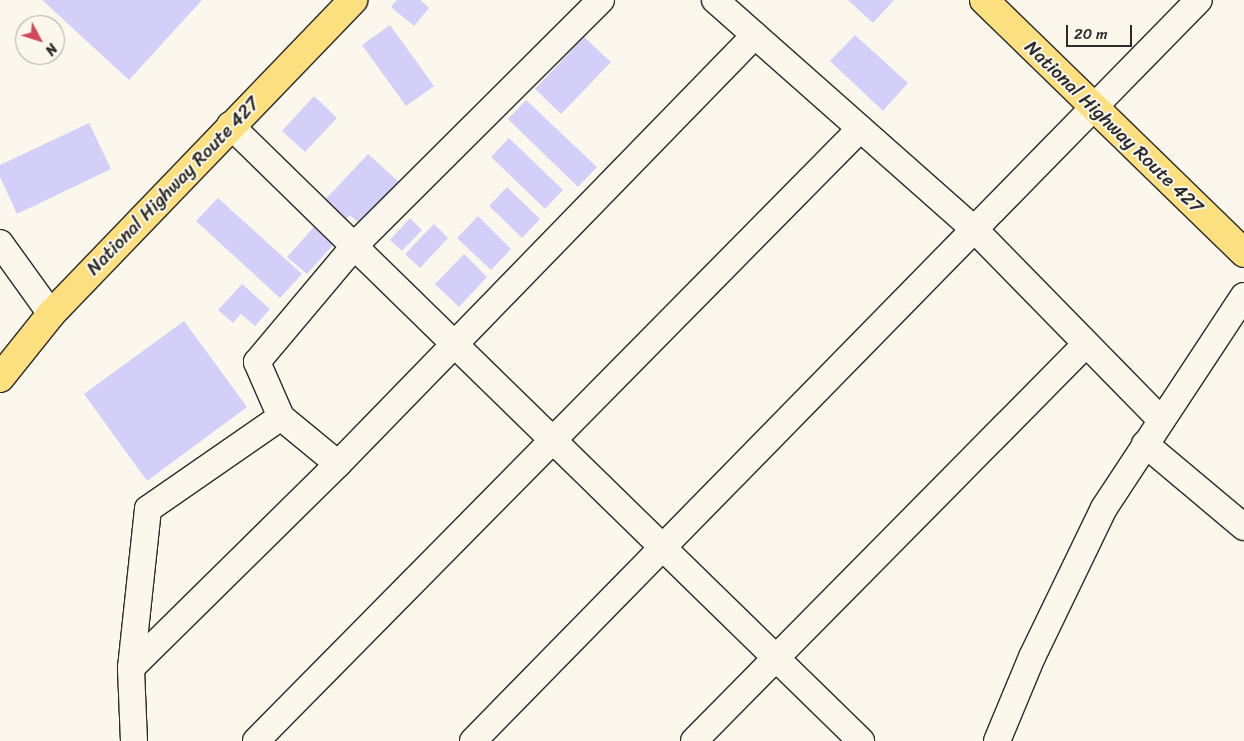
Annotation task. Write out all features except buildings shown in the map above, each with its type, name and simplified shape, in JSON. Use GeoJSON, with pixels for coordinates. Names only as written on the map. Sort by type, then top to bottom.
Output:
{"type":"FeatureCollection","features":[{"type":"Feature","properties":{"kind":"highway","name":"National Highway Route 427"},"geometry":{"type":"LineString","coordinates":[[0,378],[51,314],[230,125],[353,0]]}},
{"type":"Feature","properties":{"kind":"highway","name":"National Highway Route 427"},"geometry":{"type":"LineString","coordinates":[[984,0],[1092,109],[1244,253]]}},
{"type":"Feature","properties":{"kind":"street"},"geometry":{"type":"LineString","coordinates":[[338,464],[281,417],[258,362],[356,244],[601,0]]}},
{"type":"Feature","properties":{"kind":"street"},"geometry":{"type":"LineString","coordinates":[[715,0],[976,231],[1085,345],[1161,420]]}},
{"type":"Feature","properties":{"kind":"street"},"geometry":{"type":"LineString","coordinates":[[473,741],[665,549],[1199,0]]}},
{"type":"Feature","properties":{"kind":"street"},"geometry":{"type":"LineString","coordinates":[[131,668],[338,464],[454,341],[755,34]]}},
{"type":"Feature","properties":{"kind":"street"},"geometry":{"type":"LineString","coordinates":[[230,125],[356,244],[774,659],[860,741]]}},
{"type":"Feature","properties":{"kind":"street"},"geometry":{"type":"LineString","coordinates":[[256,741],[860,129]]}},
{"type":"Feature","properties":{"kind":"street"},"geometry":{"type":"LineString","coordinates":[[0,243],[51,314]]}},
{"type":"Feature","properties":{"kind":"street"},"geometry":{"type":"LineString","coordinates":[[997,741],[1032,656],[1104,508],[1244,296]]}},
{"type":"Feature","properties":{"kind":"street"},"geometry":{"type":"LineString","coordinates":[[694,741],[1085,345]]}},
{"type":"Feature","properties":{"kind":"street"},"geometry":{"type":"LineString","coordinates":[[134,741],[131,668],[148,509],[281,417]]}},
{"type":"Feature","properties":{"kind":"street"},"geometry":{"type":"LineString","coordinates":[[1145,444],[1244,527]]}}]}
